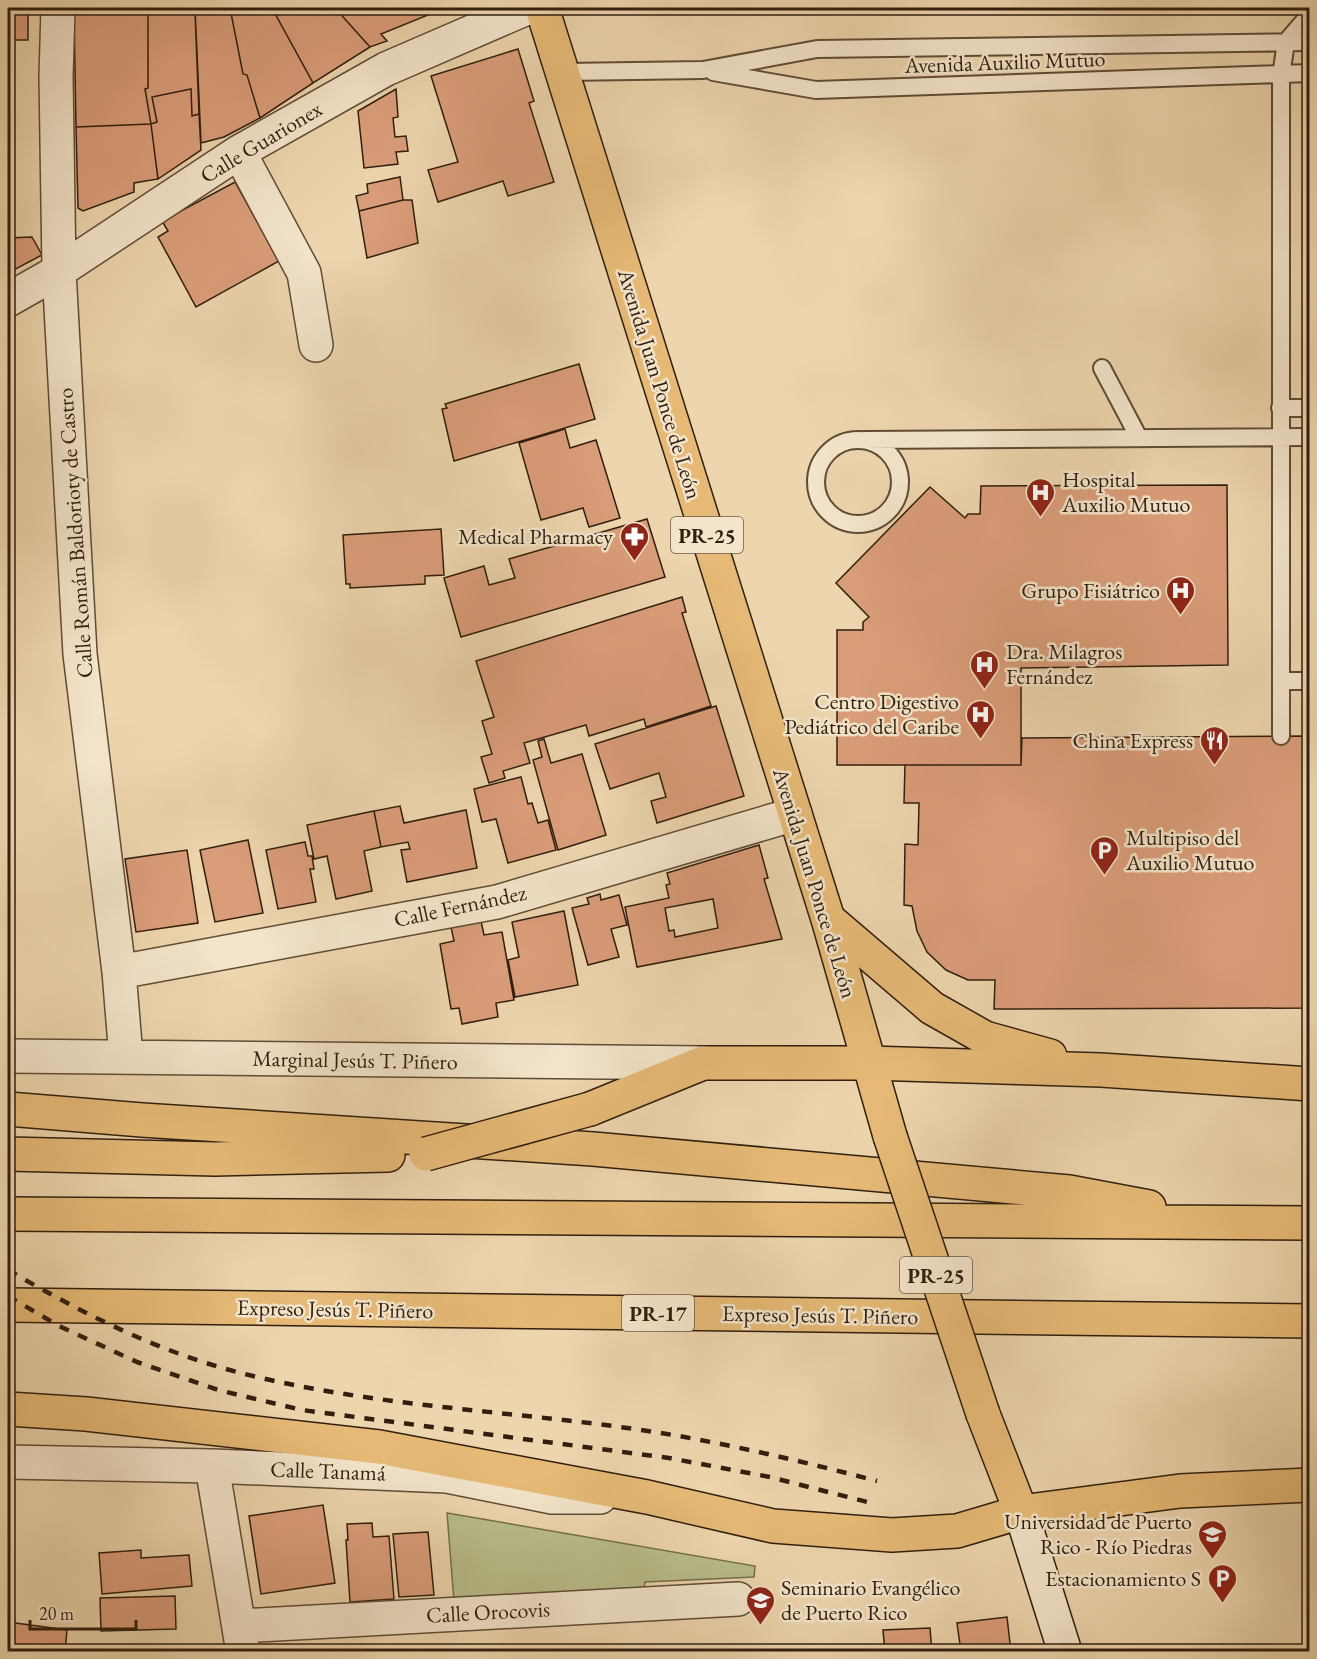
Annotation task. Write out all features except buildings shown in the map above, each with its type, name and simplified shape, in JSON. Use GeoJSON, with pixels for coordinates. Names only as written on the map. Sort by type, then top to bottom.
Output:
{"type":"FeatureCollection","features":[{"type":"Feature","properties":{"kind":"main road","name":"Avenida Juan Ponce de León"},"geometry":{"type":"LineString","coordinates":[[542,8],[564,72],[828,919],[890,1136],[983,1413],[1021,1512]]}},
{"type":"Feature","properties":{"kind":"main road"},"geometry":{"type":"LineString","coordinates":[[828,919],[932,1008],[985,1038],[1101,1070]]}},
{"type":"Feature","properties":{"kind":"main road"},"geometry":{"type":"LineString","coordinates":[[8,1154],[215,1159],[426,1154],[590,1109],[703,1063],[869,1062],[1101,1070],[1310,1084]]}},
{"type":"Feature","properties":{"kind":"main road"},"geometry":{"type":"LineString","coordinates":[[8,1109],[142,1120],[594,1149],[1034,1188],[1070,1192],[1234,1222]]}},
{"type":"Feature","properties":{"kind":"main road"},"geometry":{"type":"LineString","coordinates":[[8,1214],[1310,1222]]}},
{"type":"Feature","properties":{"kind":"main road","name":"Expreso Jesús T. Piñero"},"geometry":{"type":"LineString","coordinates":[[8,1305],[1310,1321]]}},
{"type":"Feature","properties":{"kind":"main road"},"geometry":{"type":"LineString","coordinates":[[8,1409],[86,1414],[379,1447],[647,1497],[773,1526],[892,1535],[957,1531],[1021,1512],[1180,1491],[1310,1485]]}},
{"type":"Feature","properties":{"kind":"street","name":"Calle Román Baldorioty de Castro"},"geometry":{"type":"LineString","coordinates":[[58,8],[56,76],[59,271],[80,654],[119,972],[126,1057]]}},
{"type":"Feature","properties":{"kind":"street","name":"Calle Guarionex"},"geometry":{"type":"LineString","coordinates":[[8,300],[59,271],[239,152],[386,69],[527,8]]}},
{"type":"Feature","properties":{"kind":"street"},"geometry":{"type":"LineString","coordinates":[[239,152],[304,273],[316,345]]}},
{"type":"Feature","properties":{"kind":"street","name":"Calle Fernández"},"geometry":{"type":"LineString","coordinates":[[119,972],[497,902],[795,814]]}},
{"type":"Feature","properties":{"kind":"street","name":"Marginal Jesús T. Piñero"},"geometry":{"type":"LineString","coordinates":[[8,1056],[703,1063]]}},
{"type":"Feature","properties":{"kind":"street","name":"Calle Tanamá"},"geometry":{"type":"LineString","coordinates":[[8,1462],[212,1466],[447,1476],[552,1497],[647,1497]]}},
{"type":"Feature","properties":{"kind":"street"},"geometry":{"type":"LineString","coordinates":[[212,1466],[241,1639]]}},
{"type":"Feature","properties":{"kind":"street","name":"Avenida Juan Ponce de León"},"geometry":{"type":"LineString","coordinates":[[1021,1512],[1065,1652]]}},
{"type":"Feature","properties":{"kind":"street","name":"Calle Orocovis"},"geometry":{"type":"LineString","coordinates":[[241,1639],[738,1599]]}},
{"type":"Feature","properties":{"kind":"lane"},"geometry":{"type":"LineString","coordinates":[[1281,736],[1281,76],[1286,42],[1310,14]]}},
{"type":"Feature","properties":{"kind":"lane","name":"Avenida Auxilio Mutuo"},"geometry":{"type":"LineString","coordinates":[[564,72],[703,70],[817,49],[1310,42]]}},
{"type":"Feature","properties":{"kind":"lane","name":"Avenida Auxilio Mutuo"},"geometry":{"type":"LineString","coordinates":[[703,70],[816,90],[1310,74]]}},
{"type":"Feature","properties":{"kind":"lane"},"geometry":{"type":"LineString","coordinates":[[1102,368],[1139,438]]}},
{"type":"Feature","properties":{"kind":"lane"},"geometry":{"type":"LineString","coordinates":[[1280,408],[1310,408]]}},
{"type":"Feature","properties":{"kind":"lane"},"geometry":{"type":"LineString","coordinates":[[864,440],[878,444],[889,453],[897,465],[900,479],[899,492],[893,506],[884,516],[871,522],[857,524],[843,521],[831,514],[822,504],[817,492],[816,478],[819,465],[838,445],[850,441],[864,440],[1310,437]]}},
{"type":"Feature","properties":{"kind":"lane"},"geometry":{"type":"LineString","coordinates":[[1281,681],[1310,681]]}},
{"type":"Feature","properties":{"kind":"green space"},"geometry":{"type":"Polygon","coordinates":[[[447,1513],[755,1566],[754,1577],[645,1582],[644,1590],[454,1601],[447,1513]]]}},
{"type":"Feature","properties":{"kind":"railway"},"geometry":{"type":"LineString","coordinates":[[8,1270],[141,1339],[226,1369],[336,1393],[673,1435],[775,1456],[877,1481]]}},
{"type":"Feature","properties":{"kind":"railway"},"geometry":{"type":"LineString","coordinates":[[8,1296],[59,1326],[137,1362],[218,1390],[302,1410],[669,1458],[770,1477],[871,1503]]}},
{"type":"Feature","properties":{"kind":"place","name":"Hospital Auxilio Mutuo"},"geometry":{"type":"Point","coordinates":[1041,518]}},
{"type":"Feature","properties":{"kind":"place","name":"Medical Pharmacy"},"geometry":{"type":"Point","coordinates":[634,562]}},
{"type":"Feature","properties":{"kind":"place","name":"Grupo Fisiátrico"},"geometry":{"type":"Point","coordinates":[1181,616]}},
{"type":"Feature","properties":{"kind":"place","name":"Dra. Milagros Fernández"},"geometry":{"type":"Point","coordinates":[985,690]}},
{"type":"Feature","properties":{"kind":"place","name":"Centro Digestivo Pediátrico del Caribe"},"geometry":{"type":"Point","coordinates":[980,740]}},
{"type":"Feature","properties":{"kind":"place","name":"China Express"},"geometry":{"type":"Point","coordinates":[1214,766]}},
{"type":"Feature","properties":{"kind":"place","name":"Multipiso del Auxilio Mutuo"},"geometry":{"type":"Point","coordinates":[1105,876]}},
{"type":"Feature","properties":{"kind":"place","name":"Universidad de Puerto Rico - Río Piedras"},"geometry":{"type":"Point","coordinates":[1213,1560]}},
{"type":"Feature","properties":{"kind":"place","name":"Estacionamiento S"},"geometry":{"type":"Point","coordinates":[1222,1604]}},
{"type":"Feature","properties":{"kind":"place","name":"Seminario Evangélico de Puerto Rico"},"geometry":{"type":"Point","coordinates":[760,1626]}}]}
